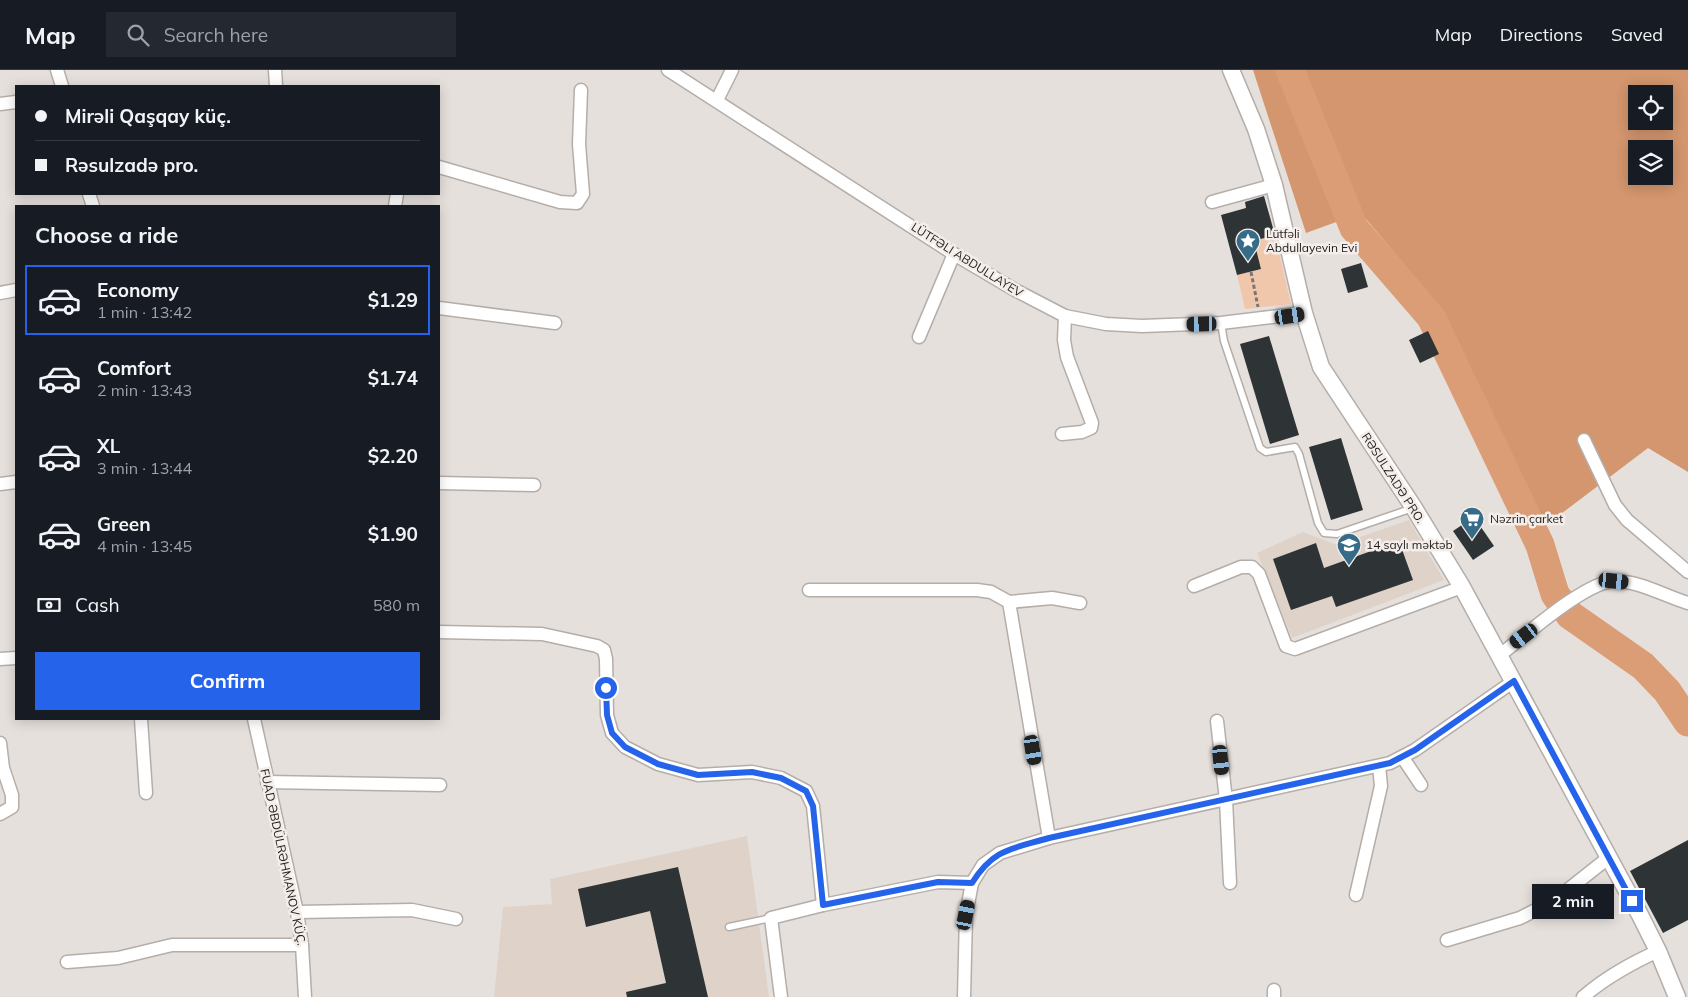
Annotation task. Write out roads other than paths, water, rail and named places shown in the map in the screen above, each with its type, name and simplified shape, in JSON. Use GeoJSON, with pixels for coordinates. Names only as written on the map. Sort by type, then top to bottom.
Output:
{"type":"FeatureCollection","features":[{"type":"Feature","properties":{"kind":"street"},"geometry":{"type":"LineString","coordinates":[[57,70],[62,85]]}},
{"type":"Feature","properties":{"kind":"street"},"geometry":{"type":"LineString","coordinates":[[275,70],[276,85]]}},
{"type":"Feature","properties":{"kind":"street","name":"LÜTFƏLI ABDULLAYEV"},"geometry":{"type":"LineString","coordinates":[[668,70],[954,254],[1015,290],[1065,316],[1106,324],[1142,326],[1260,320],[1304,313]]}},
{"type":"Feature","properties":{"kind":"street"},"geometry":{"type":"LineString","coordinates":[[717,100],[732,70]]}},
{"type":"Feature","properties":{"kind":"street","name":"RƏSULZADƏ PRO."},"geometry":{"type":"LineString","coordinates":[[1231,70],[1256,129],[1274,186],[1304,313],[1321,367],[1414,508],[1500,654],[1658,951],[1677,997]]}},
{"type":"Feature","properties":{"kind":"street"},"geometry":{"type":"LineString","coordinates":[[440,167],[560,202],[577,203],[583,194],[579,144],[580,90]]}},
{"type":"Feature","properties":{"kind":"street"},"geometry":{"type":"LineString","coordinates":[[0,104],[15,102]]}},
{"type":"Feature","properties":{"kind":"street"},"geometry":{"type":"LineString","coordinates":[[1212,202],[1274,186]]}},
{"type":"Feature","properties":{"kind":"street"},"geometry":{"type":"LineString","coordinates":[[919,337],[954,254]]}},
{"type":"Feature","properties":{"kind":"street"},"geometry":{"type":"LineString","coordinates":[[0,294],[15,290]]}},
{"type":"Feature","properties":{"kind":"street"},"geometry":{"type":"LineString","coordinates":[[440,308],[555,323]]}},
{"type":"Feature","properties":{"kind":"street"},"geometry":{"type":"LineString","coordinates":[[1062,434],[1082,432],[1091,428],[1092,423],[1067,357],[1064,340],[1065,316]]}},
{"type":"Feature","properties":{"kind":"street"},"geometry":{"type":"LineString","coordinates":[[1584,440],[1615,505],[1627,520],[1688,572]]}},
{"type":"Feature","properties":{"kind":"street"},"geometry":{"type":"LineString","coordinates":[[0,484],[15,482]]}},
{"type":"Feature","properties":{"kind":"street"},"geometry":{"type":"LineString","coordinates":[[440,483],[534,485]]}},
{"type":"Feature","properties":{"kind":"street"},"geometry":{"type":"LineString","coordinates":[[1194,586],[1241,567],[1252,567],[1259,574],[1286,646],[1295,649],[1462,587]]}},
{"type":"Feature","properties":{"kind":"street"},"geometry":{"type":"LineString","coordinates":[[1500,654],[1572,600],[1601,583],[1614,581],[1628,583],[1688,603]]}},
{"type":"Feature","properties":{"kind":"street"},"geometry":{"type":"LineString","coordinates":[[809,590],[977,590],[991,592],[1009,602],[1052,598],[1080,603]]}},
{"type":"Feature","properties":{"kind":"street"},"geometry":{"type":"LineString","coordinates":[[1009,602],[1049,838]]}},
{"type":"Feature","properties":{"kind":"street"},"geometry":{"type":"LineString","coordinates":[[440,632],[542,634],[597,646],[604,650],[606,659],[607,715],[612,733],[625,747],[658,764],[698,775],[752,772],[781,778],[806,791],[813,806],[823,905]]}},
{"type":"Feature","properties":{"kind":"street"},"geometry":{"type":"LineString","coordinates":[[0,659],[15,658]]}},
{"type":"Feature","properties":{"kind":"street"},"geometry":{"type":"LineString","coordinates":[[964,997],[966,915],[972,883],[983,865],[1000,853],[1049,838],[1379,766],[1403,758],[1514,681]]}},
{"type":"Feature","properties":{"kind":"street"},"geometry":{"type":"LineString","coordinates":[[141,720],[146,793]]}},
{"type":"Feature","properties":{"kind":"street","name":"FUAD ƏBDÜLRƏHMANOV KÜÇ."},"geometry":{"type":"LineString","coordinates":[[254,720],[297,912],[302,944],[306,997]]}},
{"type":"Feature","properties":{"kind":"street"},"geometry":{"type":"LineString","coordinates":[[1217,720],[1226,800],[1230,883]]}},
{"type":"Feature","properties":{"kind":"street"},"geometry":{"type":"LineString","coordinates":[[0,743],[3,768],[12,795],[12,807],[0,814]]}},
{"type":"Feature","properties":{"kind":"street"},"geometry":{"type":"LineString","coordinates":[[1403,758],[1421,785]]}},
{"type":"Feature","properties":{"kind":"street"},"geometry":{"type":"LineString","coordinates":[[1356,895],[1381,786],[1379,766]]}},
{"type":"Feature","properties":{"kind":"street"},"geometry":{"type":"LineString","coordinates":[[267,782],[440,785]]}},
{"type":"Feature","properties":{"kind":"street"},"geometry":{"type":"LineString","coordinates":[[1447,940],[1520,918],[1555,900],[1608,858]]}},
{"type":"Feature","properties":{"kind":"street"},"geometry":{"type":"LineString","coordinates":[[781,997],[771,918],[823,905],[938,882],[972,883]]}},
{"type":"Feature","properties":{"kind":"street"},"geometry":{"type":"LineString","coordinates":[[297,912],[412,910],[456,919]]}},
{"type":"Feature","properties":{"kind":"street"},"geometry":{"type":"LineString","coordinates":[[67,962],[118,958],[172,945],[302,944]]}},
{"type":"Feature","properties":{"kind":"street"},"geometry":{"type":"LineString","coordinates":[[1583,997],[1604,979],[1627,965],[1658,951]]}},
{"type":"Feature","properties":{"kind":"lane"},"geometry":{"type":"LineString","coordinates":[[1221,323],[1224,341],[1260,448],[1266,452],[1295,447],[1318,523],[1324,532],[1337,534],[1414,508]]}},
{"type":"Feature","properties":{"kind":"lane"},"geometry":{"type":"LineString","coordinates":[[729,927],[771,918]]}},
{"type":"Feature","properties":{"kind":"waterway"},"geometry":{"type":"LineString","coordinates":[[1290,70],[1354,228],[1431,317],[1540,545],[1555,594],[1570,615],[1643,666],[1667,691],[1688,722]]}},
{"type":"Feature","properties":{"kind":"place","name":"Lütfəli Abdullayevin Evi"},"geometry":{"type":"Point","coordinates":[1248,262]}},
{"type":"Feature","properties":{"kind":"place","name":"Nəzrin çarket"},"geometry":{"type":"Point","coordinates":[1472,540]}},
{"type":"Feature","properties":{"kind":"place","name":"14 saylı məktəb"},"geometry":{"type":"Point","coordinates":[1349,566]}}]}
